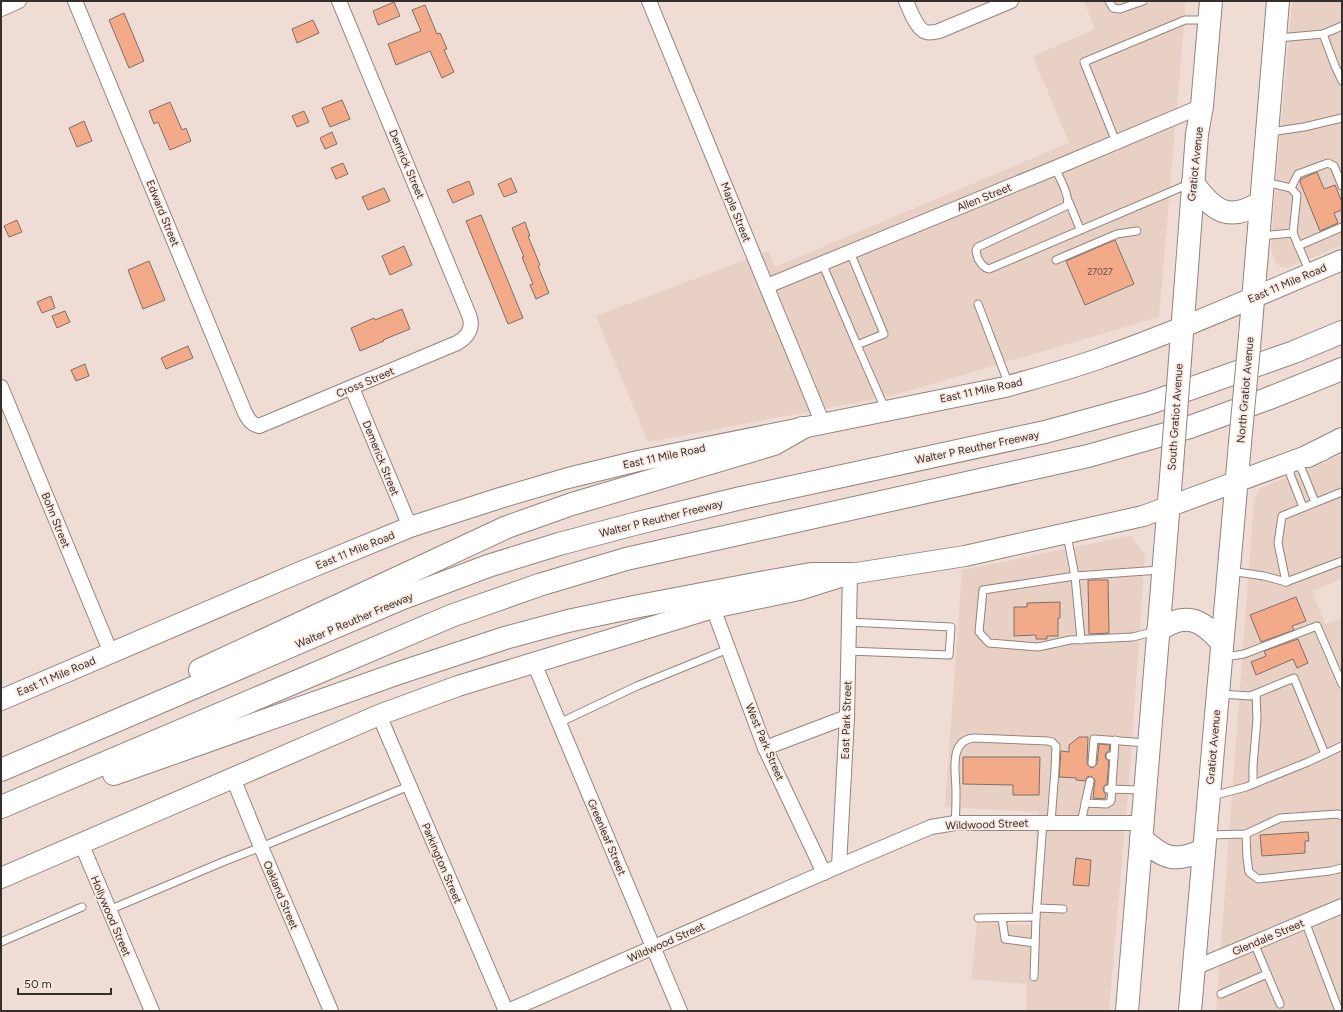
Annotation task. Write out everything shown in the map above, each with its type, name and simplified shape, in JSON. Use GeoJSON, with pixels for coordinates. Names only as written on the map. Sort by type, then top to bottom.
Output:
{"type":"FeatureCollection","features":[{"type":"Feature","properties":{"kind":"main road"},"geometry":{"type":"LineString","coordinates":[[1253,298],[1278,1]]}},
{"type":"Feature","properties":{"kind":"main road","name":"Gratiot Avenue"},"geometry":{"type":"LineString","coordinates":[[1182,327],[1197,134],[1202,106],[1210,10]]}},
{"type":"Feature","properties":{"kind":"main road"},"geometry":{"type":"LineString","coordinates":[[1193,183],[1210,203],[1225,212],[1234,213],[1252,208],[1262,192]]}},
{"type":"Feature","properties":{"kind":"main road","name":"East 11 Mile Road"},"geometry":{"type":"LineString","coordinates":[[1,700],[291,576],[410,527],[568,478],[638,461],[1010,385],[1063,371],[1182,327],[1342,260]]}},
{"type":"Feature","properties":{"kind":"main road","name":"North Gratiot Avenue"},"geometry":{"type":"LineString","coordinates":[[1236,482],[1253,298]]}},
{"type":"Feature","properties":{"kind":"main road","name":"South Gratiot Avenue"},"geometry":{"type":"LineString","coordinates":[[1168,508],[1182,327]]}},
{"type":"Feature","properties":{"kind":"main road","name":"Walter P Reuther Freeway"},"geometry":{"type":"LineString","coordinates":[[1,770],[403,598],[495,564],[638,522],[1045,432],[1128,410],[1294,352],[1342,332]]}},
{"type":"Feature","properties":{"kind":"main road"},"geometry":{"type":"LineString","coordinates":[[1,807],[418,629],[493,600],[626,559],[1088,456],[1190,427],[1267,400],[1342,369]]}},
{"type":"Feature","properties":{"kind":"main road"},"geometry":{"type":"LineString","coordinates":[[97,729],[163,688],[507,527],[572,504],[774,444],[812,426]]}},
{"type":"Feature","properties":{"kind":"main road"},"geometry":{"type":"LineString","coordinates":[[1300,459],[1342,439]]}},
{"type":"Feature","properties":{"kind":"main road"},"geometry":{"type":"LineString","coordinates":[[1,878],[379,715],[458,686],[712,608],[799,590],[850,574],[965,556],[1143,516],[1342,443]]}},
{"type":"Feature","properties":{"kind":"main road","name":"Gratiot Avenue"},"geometry":{"type":"LineString","coordinates":[[1190,1011],[1236,482]]}},
{"type":"Feature","properties":{"kind":"main road"},"geometry":{"type":"LineString","coordinates":[[1127,1011],[1168,508]]}},
{"type":"Feature","properties":{"kind":"main road"},"geometry":{"type":"LineString","coordinates":[[1,822],[127,769],[399,672],[505,638],[568,621],[760,583],[811,574],[850,574]]}},
{"type":"Feature","properties":{"kind":"main road"},"geometry":{"type":"LineString","coordinates":[[1158,631],[1167,624],[1174,622],[1185,620],[1194,621],[1204,625],[1212,631],[1221,651]]}},
{"type":"Feature","properties":{"kind":"main road"},"geometry":{"type":"LineString","coordinates":[[1142,830],[1151,848],[1172,858],[1193,855],[1205,842]]}},
{"type":"Feature","properties":{"kind":"street"},"geometry":{"type":"LineString","coordinates":[[1,9],[19,1]]}},
{"type":"Feature","properties":{"kind":"street","name":"Edward Street"},"geometry":{"type":"LineString","coordinates":[[75,1],[245,413],[248,420],[253,425]]}},
{"type":"Feature","properties":{"kind":"street","name":"Demrick Street"},"geometry":{"type":"LineString","coordinates":[[339,1],[472,320],[471,328]]}},
{"type":"Feature","properties":{"kind":"street","name":"Maple Street"},"geometry":{"type":"LineString","coordinates":[[649,1],[767,286],[812,426]]}},
{"type":"Feature","properties":{"kind":"street"},"geometry":{"type":"LineString","coordinates":[[906,1],[916,23],[923,31],[928,33],[939,31],[1011,1]]}},
{"type":"Feature","properties":{"kind":"street","name":"Allen Street"},"geometry":{"type":"LineString","coordinates":[[767,286],[1202,106]]}},
{"type":"Feature","properties":{"kind":"street","name":"Cross Street"},"geometry":{"type":"LineString","coordinates":[[253,425],[259,426],[267,424],[457,343],[464,339],[471,328]]}},
{"type":"Feature","properties":{"kind":"street","name":"Bohn Street"},"geometry":{"type":"LineString","coordinates":[[1,387],[111,653]]}},
{"type":"Feature","properties":{"kind":"street","name":"Demerick Street"},"geometry":{"type":"LineString","coordinates":[[352,388],[410,527]]}},
{"type":"Feature","properties":{"kind":"street","name":"East Park Street"},"geometry":{"type":"LineString","coordinates":[[839,866],[847,717],[850,574]]}},
{"type":"Feature","properties":{"kind":"street","name":"West Park Street"},"geometry":{"type":"LineString","coordinates":[[712,608],[765,748],[824,873]]}},
{"type":"Feature","properties":{"kind":"street","name":"Greenleaf Street"},"geometry":{"type":"LineString","coordinates":[[534,663],[680,1011]]}},
{"type":"Feature","properties":{"kind":"street","name":"Parkington Street"},"geometry":{"type":"LineString","coordinates":[[379,715],[507,1011]]}},
{"type":"Feature","properties":{"kind":"street"},"geometry":{"type":"LineString","coordinates":[[765,748],[847,717]]}},
{"type":"Feature","properties":{"kind":"street","name":"Oakland Street"},"geometry":{"type":"LineString","coordinates":[[233,778],[260,847],[331,1011]]}},
{"type":"Feature","properties":{"kind":"street","name":"Wildwood Street"},"geometry":{"type":"LineString","coordinates":[[507,1011],[839,866],[931,828],[955,823],[1047,822],[1081,823],[1142,830]]}},
{"type":"Feature","properties":{"kind":"street","name":"Hollywood Street"},"geometry":{"type":"LineString","coordinates":[[81,843],[152,1011]]}},
{"type":"Feature","properties":{"kind":"street","name":"Glendale Street"},"geometry":{"type":"LineString","coordinates":[[1194,968],[1342,906]]}},
{"type":"Feature","properties":{"kind":"lane"},"geometry":{"type":"LineString","coordinates":[[1109,1],[1113,8],[1120,8],[1143,1]]}},
{"type":"Feature","properties":{"kind":"lane"},"geometry":{"type":"LineString","coordinates":[[1116,142],[1084,62],[1210,10]]}},
{"type":"Feature","properties":{"kind":"lane"},"geometry":{"type":"LineString","coordinates":[[1275,38],[1323,34],[1342,26]]}},
{"type":"Feature","properties":{"kind":"lane"},"geometry":{"type":"LineString","coordinates":[[1323,34],[1342,81]]}},
{"type":"Feature","properties":{"kind":"lane"},"geometry":{"type":"LineString","coordinates":[[1268,132],[1304,127],[1342,118]]}},
{"type":"Feature","properties":{"kind":"lane"},"geometry":{"type":"LineString","coordinates":[[1291,188],[1298,174],[1328,163],[1334,166],[1342,186]]}},
{"type":"Feature","properties":{"kind":"lane"},"geometry":{"type":"LineString","coordinates":[[1055,168],[1080,229]]}},
{"type":"Feature","properties":{"kind":"lane"},"geometry":{"type":"LineString","coordinates":[[1069,202],[1066,206],[978,247],[976,250],[980,262],[988,268],[1193,183]]}},
{"type":"Feature","properties":{"kind":"lane"},"geometry":{"type":"LineString","coordinates":[[1262,192],[1291,188]]}},
{"type":"Feature","properties":{"kind":"lane"},"geometry":{"type":"LineString","coordinates":[[1291,188],[1297,195],[1293,233],[1310,274]]}},
{"type":"Feature","properties":{"kind":"lane"},"geometry":{"type":"LineString","coordinates":[[1298,246],[1342,227]]}},
{"type":"Feature","properties":{"kind":"lane"},"geometry":{"type":"LineString","coordinates":[[1056,260],[1117,234],[1138,230]]}},
{"type":"Feature","properties":{"kind":"lane"},"geometry":{"type":"LineString","coordinates":[[1258,236],[1293,233]]}},
{"type":"Feature","properties":{"kind":"lane"},"geometry":{"type":"LineString","coordinates":[[850,252],[884,334],[858,345]]}},
{"type":"Feature","properties":{"kind":"lane"},"geometry":{"type":"LineString","coordinates":[[822,263],[886,411]]}},
{"type":"Feature","properties":{"kind":"lane"},"geometry":{"type":"LineString","coordinates":[[978,304],[1010,385]]}},
{"type":"Feature","properties":{"kind":"lane"},"geometry":{"type":"LineString","coordinates":[[1300,459],[1302,470],[1315,502]]}},
{"type":"Feature","properties":{"kind":"lane"},"geometry":{"type":"LineString","coordinates":[[1300,459],[1290,474],[1303,507]]}},
{"type":"Feature","properties":{"kind":"lane"},"geometry":{"type":"LineString","coordinates":[[1286,582],[1278,542],[1282,516],[1342,492]]}},
{"type":"Feature","properties":{"kind":"lane"},"geometry":{"type":"LineString","coordinates":[[1066,533],[1075,576],[1081,640]]}},
{"type":"Feature","properties":{"kind":"lane"},"geometry":{"type":"LineString","coordinates":[[1228,571],[1264,576],[1286,582],[1342,560]]}},
{"type":"Feature","properties":{"kind":"lane"},"geometry":{"type":"LineString","coordinates":[[1158,631],[1133,637],[1070,640],[1038,647],[989,643],[979,632],[983,590],[1075,576],[1163,570]]}},
{"type":"Feature","properties":{"kind":"lane"},"geometry":{"type":"LineString","coordinates":[[848,651],[949,655],[951,627],[849,622]]}},
{"type":"Feature","properties":{"kind":"lane"},"geometry":{"type":"LineString","coordinates":[[1221,651],[1244,654],[1317,626],[1342,684]]}},
{"type":"Feature","properties":{"kind":"lane"},"geometry":{"type":"LineString","coordinates":[[559,723],[636,686],[728,649]]}},
{"type":"Feature","properties":{"kind":"lane"},"geometry":{"type":"LineString","coordinates":[[1218,694],[1250,696],[1283,681],[1294,678],[1325,754]]}},
{"type":"Feature","properties":{"kind":"lane"},"geometry":{"type":"LineString","coordinates":[[1253,784],[1252,766],[1257,719],[1256,694]]}},
{"type":"Feature","properties":{"kind":"lane"},"geometry":{"type":"LineString","coordinates":[[955,823],[955,757],[960,746],[969,738],[1048,741],[1052,742],[1056,746],[1055,770],[1047,822],[1036,917],[1034,977]]}},
{"type":"Feature","properties":{"kind":"lane"},"geometry":{"type":"LineString","coordinates":[[1092,763],[1094,755],[1094,739],[1149,743]]}},
{"type":"Feature","properties":{"kind":"lane"},"geometry":{"type":"LineString","coordinates":[[1085,803],[1107,804],[1111,801],[1110,789],[1112,756],[1115,740]]}},
{"type":"Feature","properties":{"kind":"lane"},"geometry":{"type":"LineString","coordinates":[[1209,796],[1253,784],[1342,746]]}},
{"type":"Feature","properties":{"kind":"lane"},"geometry":{"type":"LineString","coordinates":[[1081,823],[1085,803],[1091,789],[1090,781]]}},
{"type":"Feature","properties":{"kind":"lane"},"geometry":{"type":"LineString","coordinates":[[109,910],[225,860],[410,786]]}},
{"type":"Feature","properties":{"kind":"lane"},"geometry":{"type":"LineString","coordinates":[[1110,789],[1145,790]]}},
{"type":"Feature","properties":{"kind":"lane"},"geometry":{"type":"LineString","coordinates":[[1205,842],[1246,834],[1280,818],[1338,814],[1342,816]]}},
{"type":"Feature","properties":{"kind":"lane"},"geometry":{"type":"LineString","coordinates":[[1246,834],[1247,858],[1250,872],[1258,879],[1330,871],[1342,868]]}},
{"type":"Feature","properties":{"kind":"lane"},"geometry":{"type":"LineString","coordinates":[[1,942],[82,907]]}},
{"type":"Feature","properties":{"kind":"lane"},"geometry":{"type":"LineString","coordinates":[[1037,908],[1063,909]]}},
{"type":"Feature","properties":{"kind":"lane"},"geometry":{"type":"LineString","coordinates":[[978,918],[1036,917]]}},
{"type":"Feature","properties":{"kind":"lane"},"geometry":{"type":"LineString","coordinates":[[1002,918],[1005,939],[1035,943]]}},
{"type":"Feature","properties":{"kind":"lane"},"geometry":{"type":"LineString","coordinates":[[1305,921],[1339,1010],[1338,1011]]}},
{"type":"Feature","properties":{"kind":"lane"},"geometry":{"type":"LineString","coordinates":[[1254,943],[1280,1004]]}},
{"type":"Feature","properties":{"kind":"lane"},"geometry":{"type":"LineString","coordinates":[[1221,994],[1268,974]]}},
{"type":"Feature","properties":{"kind":"shaded area"},"geometry":{"type":"Polygon","coordinates":[[[1084,1],[1186,1],[1159,317],[891,396],[648,442],[596,316],[769,251],[775,267],[1069,143],[1033,56],[1095,29],[1084,1]]]}},
{"type":"Feature","properties":{"kind":"shaded area"},"geometry":{"type":"Polygon","coordinates":[[[1292,1],[1342,1],[1342,245],[1287,268],[1280,267],[1276,263],[1271,247],[1292,1]]]}},
{"type":"Feature","properties":{"kind":"shaded area"},"geometry":{"type":"Polygon","coordinates":[[[1342,455],[1342,579],[1312,591],[1325,624],[1342,618],[1342,1011],[1216,1011],[1254,500],[1260,488],[1342,455]]]}},
{"type":"Feature","properties":{"kind":"shaded area"},"geometry":{"type":"Polygon","coordinates":[[[1130,536],[1145,554],[1130,769],[1109,1011],[1026,1011],[1026,984],[971,979],[977,923],[1030,925],[1038,812],[945,807],[962,570],[1130,536]]]}},
{"type":"Feature","properties":{"kind":"building"},"geometry":{"type":"Polygon","coordinates":[[[394,2],[400,16],[378,25],[373,11],[394,2]]]}},
{"type":"Feature","properties":{"kind":"building"},"geometry":{"type":"Polygon","coordinates":[[[425,5],[437,34],[440,33],[447,49],[444,50],[454,72],[442,78],[430,51],[396,65],[388,44],[421,31],[412,10],[425,5]]]}},
{"type":"Feature","properties":{"kind":"building"},"geometry":{"type":"Polygon","coordinates":[[[124,13],[144,61],[129,68],[109,20],[124,13]]]}},
{"type":"Feature","properties":{"kind":"building"},"geometry":{"type":"Polygon","coordinates":[[[313,20],[319,33],[297,43],[292,29],[313,20]]]}},
{"type":"Feature","properties":{"kind":"building"},"geometry":{"type":"Polygon","coordinates":[[[342,100],[350,119],[330,127],[322,108],[342,100]]]}},
{"type":"Feature","properties":{"kind":"building"},"geometry":{"type":"Polygon","coordinates":[[[170,102],[182,130],[186,128],[191,141],[170,150],[158,122],[154,124],[149,111],[170,102]]]}},
{"type":"Feature","properties":{"kind":"building"},"geometry":{"type":"Polygon","coordinates":[[[304,111],[309,122],[297,127],[292,116],[304,111]]]}},
{"type":"Feature","properties":{"kind":"building"},"geometry":{"type":"Polygon","coordinates":[[[84,121],[92,141],[77,147],[69,128],[84,121]]]}},
{"type":"Feature","properties":{"kind":"building"},"geometry":{"type":"Polygon","coordinates":[[[332,132],[337,144],[325,149],[320,138],[332,132]]]}},
{"type":"Feature","properties":{"kind":"building"},"geometry":{"type":"Polygon","coordinates":[[[343,163],[348,174],[336,179],[331,168],[343,163]]]}},
{"type":"Feature","properties":{"kind":"building"},"geometry":{"type":"Polygon","coordinates":[[[1317,172],[1324,189],[1335,185],[1342,202],[1342,210],[1334,213],[1338,223],[1320,231],[1300,182],[1301,179],[1317,172]]]}},
{"type":"Feature","properties":{"kind":"building"},"geometry":{"type":"Polygon","coordinates":[[[511,178],[517,192],[504,197],[498,184],[511,178]]]}},
{"type":"Feature","properties":{"kind":"building"},"geometry":{"type":"Polygon","coordinates":[[[469,181],[474,194],[453,203],[447,190],[469,181]]]}},
{"type":"Feature","properties":{"kind":"building"},"geometry":{"type":"Polygon","coordinates":[[[384,188],[390,201],[368,210],[362,197],[384,188]]]}},
{"type":"Feature","properties":{"kind":"building"},"geometry":{"type":"Polygon","coordinates":[[[481,215],[523,318],[508,324],[466,221],[481,215]]]}},
{"type":"Feature","properties":{"kind":"building"},"geometry":{"type":"Polygon","coordinates":[[[17,220],[22,232],[9,237],[4,226],[17,220]]]}},
{"type":"Feature","properties":{"kind":"building"},"geometry":{"type":"Polygon","coordinates":[[[525,222],[530,236],[528,236],[540,265],[538,266],[549,293],[536,299],[530,285],[533,284],[522,257],[524,257],[512,228],[525,222]]]}},
{"type":"Feature","properties":{"kind":"building"},"geometry":{"type":"Polygon","coordinates":[[[1115,240],[1134,284],[1085,305],[1066,261],[1115,240]]]}},
{"type":"Feature","properties":{"kind":"building"},"geometry":{"type":"Polygon","coordinates":[[[404,246],[412,265],[390,275],[382,256],[404,246]]]}},
{"type":"Feature","properties":{"kind":"building"},"geometry":{"type":"Polygon","coordinates":[[[149,261],[165,300],[143,309],[128,270],[149,261]]]}},
{"type":"Feature","properties":{"kind":"building"},"geometry":{"type":"Polygon","coordinates":[[[51,296],[55,308],[42,313],[37,302],[51,296]]]}},
{"type":"Feature","properties":{"kind":"building"},"geometry":{"type":"Polygon","coordinates":[[[402,309],[410,329],[360,351],[351,328],[374,318],[375,320],[402,309]]]}},
{"type":"Feature","properties":{"kind":"building"},"geometry":{"type":"Polygon","coordinates":[[[65,311],[70,322],[57,328],[52,316],[65,311]]]}},
{"type":"Feature","properties":{"kind":"building"},"geometry":{"type":"Polygon","coordinates":[[[188,346],[193,358],[166,369],[161,358],[188,346]]]}},
{"type":"Feature","properties":{"kind":"building"},"geometry":{"type":"Polygon","coordinates":[[[85,364],[89,376],[76,381],[71,370],[85,364]]]}},
{"type":"Feature","properties":{"kind":"building"},"geometry":{"type":"Polygon","coordinates":[[[1088,580],[1108,580],[1109,633],[1089,634],[1088,580]]]}},
{"type":"Feature","properties":{"kind":"building"},"geometry":{"type":"Polygon","coordinates":[[[1296,597],[1306,621],[1292,626],[1294,630],[1261,642],[1250,615],[1296,597]]]}},
{"type":"Feature","properties":{"kind":"building"},"geometry":{"type":"Polygon","coordinates":[[[1060,602],[1058,636],[1047,636],[1047,639],[1036,639],[1036,635],[1014,636],[1014,607],[1027,607],[1027,603],[1060,602]]]}},
{"type":"Feature","properties":{"kind":"building"},"geometry":{"type":"Polygon","coordinates":[[[1298,639],[1308,663],[1297,668],[1293,659],[1256,675],[1251,662],[1266,656],[1264,651],[1298,639]]]}},
{"type":"Feature","properties":{"kind":"building"},"geometry":{"type":"Polygon","coordinates":[[[1079,737],[1088,737],[1087,763],[1091,768],[1097,764],[1099,744],[1110,745],[1109,751],[1105,756],[1109,761],[1107,784],[1103,788],[1106,794],[1105,799],[1093,798],[1095,780],[1091,776],[1087,777],[1085,781],[1076,780],[1076,778],[1059,777],[1061,751],[1069,752],[1069,745],[1079,737]]]}},
{"type":"Feature","properties":{"kind":"building"},"geometry":{"type":"Polygon","coordinates":[[[963,757],[1040,757],[1039,795],[1013,795],[1013,785],[963,784],[963,757]]]}},
{"type":"Feature","properties":{"kind":"building"},"geometry":{"type":"Polygon","coordinates":[[[1308,832],[1309,841],[1305,841],[1305,853],[1262,856],[1260,835],[1308,832]]]}},
{"type":"Feature","properties":{"kind":"building"},"geometry":{"type":"Polygon","coordinates":[[[1076,858],[1091,860],[1089,886],[1073,885],[1076,858]]]}}]}
